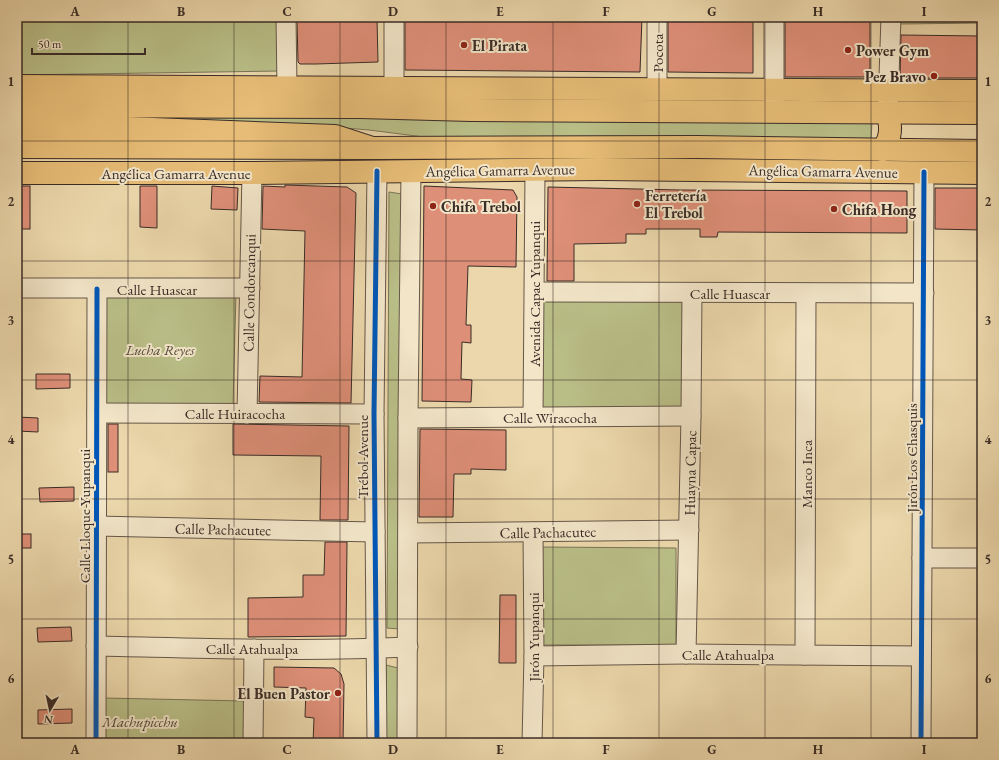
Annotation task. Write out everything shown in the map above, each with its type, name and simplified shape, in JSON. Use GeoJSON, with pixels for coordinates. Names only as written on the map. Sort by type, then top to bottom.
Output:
{"type":"FeatureCollection","features":[{"type":"Feature","properties":{"kind":"main road"},"geometry":{"type":"LineString","coordinates":[[17,86],[657,90],[887,112],[982,113]]}},
{"type":"Feature","properties":{"kind":"main road"},"geometry":{"type":"LineString","coordinates":[[360,107],[394,88]]}},
{"type":"Feature","properties":{"kind":"main road"},"geometry":{"type":"LineString","coordinates":[[17,106],[360,107],[471,110],[774,101],[889,90],[982,91]]}},
{"type":"Feature","properties":{"kind":"main road"},"geometry":{"type":"LineString","coordinates":[[883,150],[888,142],[891,132],[887,112]]}},
{"type":"Feature","properties":{"kind":"main road"},"geometry":{"type":"LineString","coordinates":[[17,125],[256,132],[336,136],[372,148]]}},
{"type":"Feature","properties":{"kind":"main road","name":"Angélica Gamarra Avenue"},"geometry":{"type":"LineString","coordinates":[[17,147],[698,147],[982,152]]}},
{"type":"Feature","properties":{"kind":"main road"},"geometry":{"type":"LineString","coordinates":[[600,169],[698,147]]}},
{"type":"Feature","properties":{"kind":"main road","name":"Angélica Gamarra Avenue"},"geometry":{"type":"LineString","coordinates":[[17,173],[252,173],[600,169],[982,173]]}},
{"type":"Feature","properties":{"kind":"street"},"geometry":{"type":"LineString","coordinates":[[286,17],[287,88]]}},
{"type":"Feature","properties":{"kind":"street"},"geometry":{"type":"LineString","coordinates":[[394,17],[394,88]]}},
{"type":"Feature","properties":{"kind":"street","name":"Pocota"},"geometry":{"type":"LineString","coordinates":[[657,17],[657,90]]}},
{"type":"Feature","properties":{"kind":"street"},"geometry":{"type":"LineString","coordinates":[[774,17],[774,101]]}},
{"type":"Feature","properties":{"kind":"street"},"geometry":{"type":"LineString","coordinates":[[887,112],[892,17]]}},
{"type":"Feature","properties":{"kind":"street","name":"Avenida Capac Yupanqui"},"geometry":{"type":"LineString","coordinates":[[533,417],[535,170]]}},
{"type":"Feature","properties":{"kind":"street","name":"Trébol Avenue"},"geometry":{"type":"LineString","coordinates":[[377,171],[374,414],[377,743]]}},
{"type":"Feature","properties":{"kind":"street"},"geometry":{"type":"LineString","coordinates":[[407,743],[408,418],[411,171]]}},
{"type":"Feature","properties":{"kind":"street","name":"Jirón Los Chasquis"},"geometry":{"type":"LineString","coordinates":[[921,743],[924,172]]}},
{"type":"Feature","properties":{"kind":"street","name":"Calle Condorcanqui"},"geometry":{"type":"LineString","coordinates":[[247,414],[252,173]]}},
{"type":"Feature","properties":{"kind":"street","name":"Calle Huascar"},"geometry":{"type":"LineString","coordinates":[[17,288],[250,288]]}},
{"type":"Feature","properties":{"kind":"street","name":"Calle Lloque Yupanqui"},"geometry":{"type":"LineString","coordinates":[[96,743],[97,289]]}},
{"type":"Feature","properties":{"kind":"street","name":"Calle Huascar"},"geometry":{"type":"LineString","coordinates":[[535,292],[924,293]]}},
{"type":"Feature","properties":{"kind":"street","name":"Huayna Capac"},"geometry":{"type":"LineString","coordinates":[[686,654],[692,293]]}},
{"type":"Feature","properties":{"kind":"street","name":"Manco Inca"},"geometry":{"type":"LineString","coordinates":[[805,655],[806,293]]}},
{"type":"Feature","properties":{"kind":"street","name":"Calle Huiracocha"},"geometry":{"type":"LineString","coordinates":[[97,413],[374,414]]}},
{"type":"Feature","properties":{"kind":"street","name":"Calle Wiracocha"},"geometry":{"type":"LineString","coordinates":[[408,418],[691,416]]}},
{"type":"Feature","properties":{"kind":"street","name":"Calle Pachacutec"},"geometry":{"type":"LineString","coordinates":[[96,526],[375,532]]}},
{"type":"Feature","properties":{"kind":"street","name":"Calle Pachacutec"},"geometry":{"type":"LineString","coordinates":[[408,533],[688,530]]}},
{"type":"Feature","properties":{"kind":"street","name":"Jirón Yupanqui"},"geometry":{"type":"LineString","coordinates":[[532,743],[534,532]]}},
{"type":"Feature","properties":{"kind":"street"},"geometry":{"type":"LineString","coordinates":[[922,558],[982,558]]}},
{"type":"Feature","properties":{"kind":"street","name":"Calle Atahualpa"},"geometry":{"type":"LineString","coordinates":[[96,646],[254,649],[408,647]]}},
{"type":"Feature","properties":{"kind":"street"},"geometry":{"type":"LineString","coordinates":[[253,743],[254,649]]}},
{"type":"Feature","properties":{"kind":"street","name":"Calle Atahualpa"},"geometry":{"type":"LineString","coordinates":[[534,656],[686,654],[921,656]]}},
{"type":"Feature","properties":{"kind":"green space"},"geometry":{"type":"Polygon","coordinates":[[[17,17],[279,17],[280,71],[17,75],[17,17]]]}},
{"type":"Feature","properties":{"kind":"green space"},"geometry":{"type":"Polygon","coordinates":[[[900,17],[982,17],[982,23],[900,24],[900,17]]]}},
{"type":"Feature","properties":{"kind":"green space"},"geometry":{"type":"Polygon","coordinates":[[[17,112],[872,121],[871,141],[440,139],[369,130],[309,125],[17,112]]]}},
{"type":"Feature","properties":{"kind":"green space"},"geometry":{"type":"Polygon","coordinates":[[[389,192],[402,194],[399,629],[387,628],[389,192]]]}},
{"type":"Feature","properties":{"kind":"green space","name":"Lucha Reyes"},"geometry":{"type":"Polygon","coordinates":[[[102,291],[236,292],[233,407],[103,405],[102,291]]]}},
{"type":"Feature","properties":{"kind":"green space"},"geometry":{"type":"Polygon","coordinates":[[[541,298],[685,300],[685,409],[540,408],[541,298]]]}},
{"type":"Feature","properties":{"kind":"green space"},"geometry":{"type":"Polygon","coordinates":[[[542,547],[676,548],[676,645],[542,645],[542,547]]]}},
{"type":"Feature","properties":{"kind":"green space"},"geometry":{"type":"Polygon","coordinates":[[[386,665],[398,668],[400,743],[386,743],[386,665]]]}},
{"type":"Feature","properties":{"kind":"green space","name":"Machupicchu"},"geometry":{"type":"Polygon","coordinates":[[[104,698],[245,701],[243,743],[103,743],[104,698]]]}},
{"type":"Feature","properties":{"kind":"building"},"geometry":{"type":"Polygon","coordinates":[[[405,17],[642,17],[640,72],[405,70],[405,17]]]}},
{"type":"Feature","properties":{"kind":"building"},"geometry":{"type":"Polygon","coordinates":[[[668,17],[753,17],[753,73],[668,72],[668,17]]]}},
{"type":"Feature","properties":{"kind":"building"},"geometry":{"type":"Polygon","coordinates":[[[785,17],[870,17],[870,77],[785,77],[785,17]]]}},
{"type":"Feature","properties":{"kind":"building"},"geometry":{"type":"Polygon","coordinates":[[[377,19],[378,62],[300,64],[298,62],[297,20],[377,19]]]}},
{"type":"Feature","properties":{"kind":"building"},"geometry":{"type":"Polygon","coordinates":[[[901,35],[982,36],[982,78],[900,78],[901,35]]]}},
{"type":"Feature","properties":{"kind":"building"},"geometry":{"type":"Polygon","coordinates":[[[285,185],[347,187],[356,193],[351,403],[259,402],[260,376],[302,377],[305,231],[262,229],[263,186],[285,187],[285,185]]]}},
{"type":"Feature","properties":{"kind":"building"},"geometry":{"type":"Polygon","coordinates":[[[17,186],[30,186],[30,229],[17,229],[17,186]]]}},
{"type":"Feature","properties":{"kind":"building"},"geometry":{"type":"Polygon","coordinates":[[[140,186],[157,186],[157,228],[140,227],[140,186]]]}},
{"type":"Feature","properties":{"kind":"building"},"geometry":{"type":"Polygon","coordinates":[[[212,186],[238,188],[237,210],[211,209],[212,186]]]}},
{"type":"Feature","properties":{"kind":"building"},"geometry":{"type":"Polygon","coordinates":[[[424,186],[513,190],[517,197],[516,267],[468,266],[466,325],[471,325],[471,343],[462,342],[461,379],[472,380],[471,402],[422,401],[424,186]]]}},
{"type":"Feature","properties":{"kind":"building"},"geometry":{"type":"Polygon","coordinates":[[[548,187],[681,190],[907,191],[907,233],[718,232],[717,237],[700,237],[700,229],[646,229],[646,234],[626,234],[626,243],[574,244],[574,281],[547,281],[548,187]]]}},
{"type":"Feature","properties":{"kind":"building"},"geometry":{"type":"Polygon","coordinates":[[[935,188],[982,188],[982,230],[935,229],[935,188]]]}},
{"type":"Feature","properties":{"kind":"building"},"geometry":{"type":"Polygon","coordinates":[[[36,374],[70,374],[70,388],[36,389],[36,374]]]}},
{"type":"Feature","properties":{"kind":"building"},"geometry":{"type":"Polygon","coordinates":[[[17,417],[38,418],[38,432],[17,431],[17,417]]]}},
{"type":"Feature","properties":{"kind":"building"},"geometry":{"type":"Polygon","coordinates":[[[108,424],[118,424],[118,472],[108,472],[108,424]]]}},
{"type":"Feature","properties":{"kind":"building"},"geometry":{"type":"Polygon","coordinates":[[[233,424],[349,426],[348,520],[320,520],[321,456],[233,455],[233,424]]]}},
{"type":"Feature","properties":{"kind":"building"},"geometry":{"type":"Polygon","coordinates":[[[420,429],[506,430],[506,470],[471,469],[471,474],[454,474],[453,517],[419,517],[420,429]]]}},
{"type":"Feature","properties":{"kind":"building"},"geometry":{"type":"Polygon","coordinates":[[[74,487],[74,501],[40,502],[39,488],[74,487]]]}},
{"type":"Feature","properties":{"kind":"building"},"geometry":{"type":"Polygon","coordinates":[[[17,534],[31,534],[31,548],[17,548],[17,534]]]}},
{"type":"Feature","properties":{"kind":"building"},"geometry":{"type":"Polygon","coordinates":[[[325,542],[347,542],[346,636],[248,637],[248,598],[303,597],[303,575],[324,575],[325,542]]]}},
{"type":"Feature","properties":{"kind":"building"},"geometry":{"type":"Polygon","coordinates":[[[500,595],[516,595],[516,663],[499,663],[500,595]]]}},
{"type":"Feature","properties":{"kind":"building"},"geometry":{"type":"Polygon","coordinates":[[[71,627],[72,641],[38,642],[37,628],[71,627]]]}},
{"type":"Feature","properties":{"kind":"building"},"geometry":{"type":"Polygon","coordinates":[[[274,667],[334,668],[341,674],[344,684],[343,743],[313,743],[314,718],[305,717],[306,688],[274,687],[274,667]]]}},
{"type":"Feature","properties":{"kind":"building"},"geometry":{"type":"Polygon","coordinates":[[[72,709],[72,723],[38,724],[38,710],[72,709]]]}},
{"type":"Feature","properties":{"kind":"cycle path"},"geometry":{"type":"LineString","coordinates":[[377,171],[374,414],[377,743]]}},
{"type":"Feature","properties":{"kind":"cycle path"},"geometry":{"type":"LineString","coordinates":[[921,743],[924,172]]}},
{"type":"Feature","properties":{"kind":"cycle path"},"geometry":{"type":"LineString","coordinates":[[96,743],[97,289]]}},
{"type":"Feature","properties":{"kind":"place","name":"El Pirata"},"geometry":{"type":"Point","coordinates":[464,45]}},
{"type":"Feature","properties":{"kind":"place","name":"Power Gym"},"geometry":{"type":"Point","coordinates":[848,50]}},
{"type":"Feature","properties":{"kind":"place","name":"Pez Bravo"},"geometry":{"type":"Point","coordinates":[934,76]}},
{"type":"Feature","properties":{"kind":"place","name":"Ferretería El Trebol"},"geometry":{"type":"Point","coordinates":[637,204]}},
{"type":"Feature","properties":{"kind":"place","name":"Chifa Trebol"},"geometry":{"type":"Point","coordinates":[433,206]}},
{"type":"Feature","properties":{"kind":"place","name":"Chifa Hong"},"geometry":{"type":"Point","coordinates":[834,209]}},
{"type":"Feature","properties":{"kind":"place","name":"El Buen Pastor"},"geometry":{"type":"Point","coordinates":[338,693]}}]}
